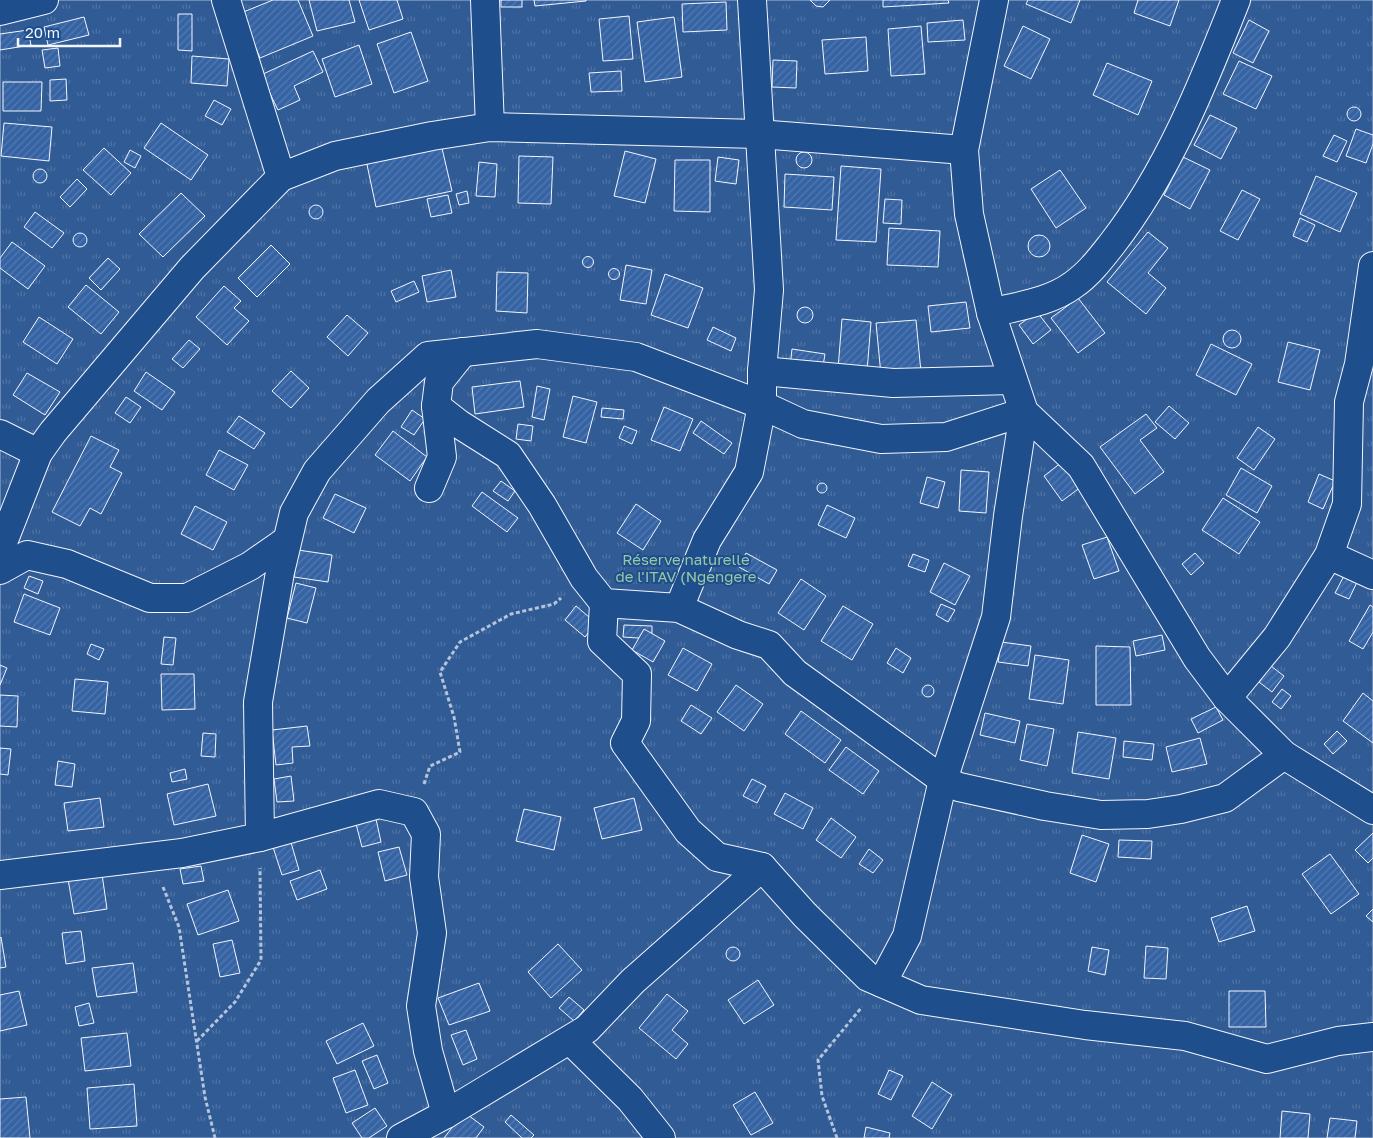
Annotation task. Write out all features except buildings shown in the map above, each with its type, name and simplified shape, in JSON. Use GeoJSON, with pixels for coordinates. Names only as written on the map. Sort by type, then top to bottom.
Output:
{"type":"FeatureCollection","features":[{"type":"Feature","properties":{"kind":"street"},"geometry":{"type":"LineString","coordinates":[[0,10],[44,0]]}},
{"type":"Feature","properties":{"kind":"street"},"geometry":{"type":"LineString","coordinates":[[226,0],[281,177]]}},
{"type":"Feature","properties":{"kind":"street"},"geometry":{"type":"LineString","coordinates":[[485,0],[490,127]]}},
{"type":"Feature","properties":{"kind":"street"},"geometry":{"type":"LineString","coordinates":[[679,608],[707,540],[749,472],[762,405],[762,371],[769,290],[758,134],[752,0]]}},
{"type":"Feature","properties":{"kind":"street"},"geometry":{"type":"LineString","coordinates":[[882,983],[906,936],[943,780],[996,618],[1008,516],[1024,412],[991,313],[969,214],[964,150],[994,0]]}},
{"type":"Feature","properties":{"kind":"street"},"geometry":{"type":"LineString","coordinates":[[991,313],[1048,298],[1073,286],[1097,263],[1134,215],[1164,161],[1204,82],[1236,0]]}},
{"type":"Feature","properties":{"kind":"street"},"geometry":{"type":"LineString","coordinates":[[0,550],[38,453],[58,425],[192,268],[281,177],[335,156],[432,136],[490,127],[758,134],[964,150]]}},
{"type":"Feature","properties":{"kind":"street"},"geometry":{"type":"LineString","coordinates":[[1227,698],[1277,637],[1329,555],[1347,504],[1350,402],[1359,364],[1373,266]]}},
{"type":"Feature","properties":{"kind":"street"},"geometry":{"type":"LineString","coordinates":[[260,836],[258,702],[286,541],[294,514],[317,472],[378,401],[428,356],[537,344],[636,357],[762,405],[803,424],[881,439],[946,437],[1024,412]]}},
{"type":"Feature","properties":{"kind":"street"},"geometry":{"type":"LineString","coordinates":[[428,488],[442,457],[436,406],[439,382],[463,352]]}},
{"type":"Feature","properties":{"kind":"street"},"geometry":{"type":"LineString","coordinates":[[762,371],[893,383],[1013,380]]}},
{"type":"Feature","properties":{"kind":"street"},"geometry":{"type":"LineString","coordinates":[[436,406],[508,455],[542,505],[584,578],[604,602],[602,641],[637,674],[636,721],[625,743],[688,831],[717,857],[762,868],[805,915],[868,978],[921,1000],[1085,1025],[1186,1036],[1267,1059],[1338,1040],[1373,1037]]}},
{"type":"Feature","properties":{"kind":"street"},"geometry":{"type":"LineString","coordinates":[[1024,412],[1082,466],[1197,658],[1227,698],[1284,755],[1373,810]]}},
{"type":"Feature","properties":{"kind":"street"},"geometry":{"type":"LineString","coordinates":[[0,434],[38,453]]}},
{"type":"Feature","properties":{"kind":"street"},"geometry":{"type":"LineString","coordinates":[[0,570],[27,555],[67,564],[150,598],[187,598],[250,566],[286,541]]}},
{"type":"Feature","properties":{"kind":"street"},"geometry":{"type":"LineString","coordinates":[[1329,555],[1373,575]]}},
{"type":"Feature","properties":{"kind":"street"},"geometry":{"type":"LineString","coordinates":[[604,602],[679,608],[738,635],[769,646],[795,673],[943,780],[959,787],[1045,806],[1101,815],[1148,814],[1181,810],[1225,798],[1284,755]]}},
{"type":"Feature","properties":{"kind":"street"},"geometry":{"type":"LineString","coordinates":[[0,875],[182,853],[260,836],[379,804],[414,812],[426,834],[424,877],[432,933],[421,1006],[428,1051],[446,1114]]}},
{"type":"Feature","properties":{"kind":"street"},"geometry":{"type":"LineString","coordinates":[[401,1138],[446,1114],[587,1029],[633,981],[762,868]]}},
{"type":"Feature","properties":{"kind":"street"},"geometry":{"type":"LineString","coordinates":[[570,1040],[630,1099],[661,1138]]}},
{"type":"Feature","properties":{"kind":"path"},"geometry":{"type":"LineString","coordinates":[[414,812],[430,766],[460,752],[454,718],[440,672],[460,642],[511,614],[554,604],[584,578]]}},
{"type":"Feature","properties":{"kind":"path"},"geometry":{"type":"LineString","coordinates":[[196,1042],[235,1002],[262,960],[260,836]]}},
{"type":"Feature","properties":{"kind":"path"},"geometry":{"type":"LineString","coordinates":[[151,857],[179,927],[205,1097],[215,1138]]}},
{"type":"Feature","properties":{"kind":"path"},"geometry":{"type":"LineString","coordinates":[[837,1138],[822,1096],[818,1060],[882,983]]}},
{"type":"Feature","properties":{"kind":"green space","name":"Réserve naturelle de l'ITAV (Ngengere"},"geometry":{"type":"Polygon","coordinates":[[[0,0],[1373,0],[1373,1138],[0,1138],[0,0]]]}}]}
